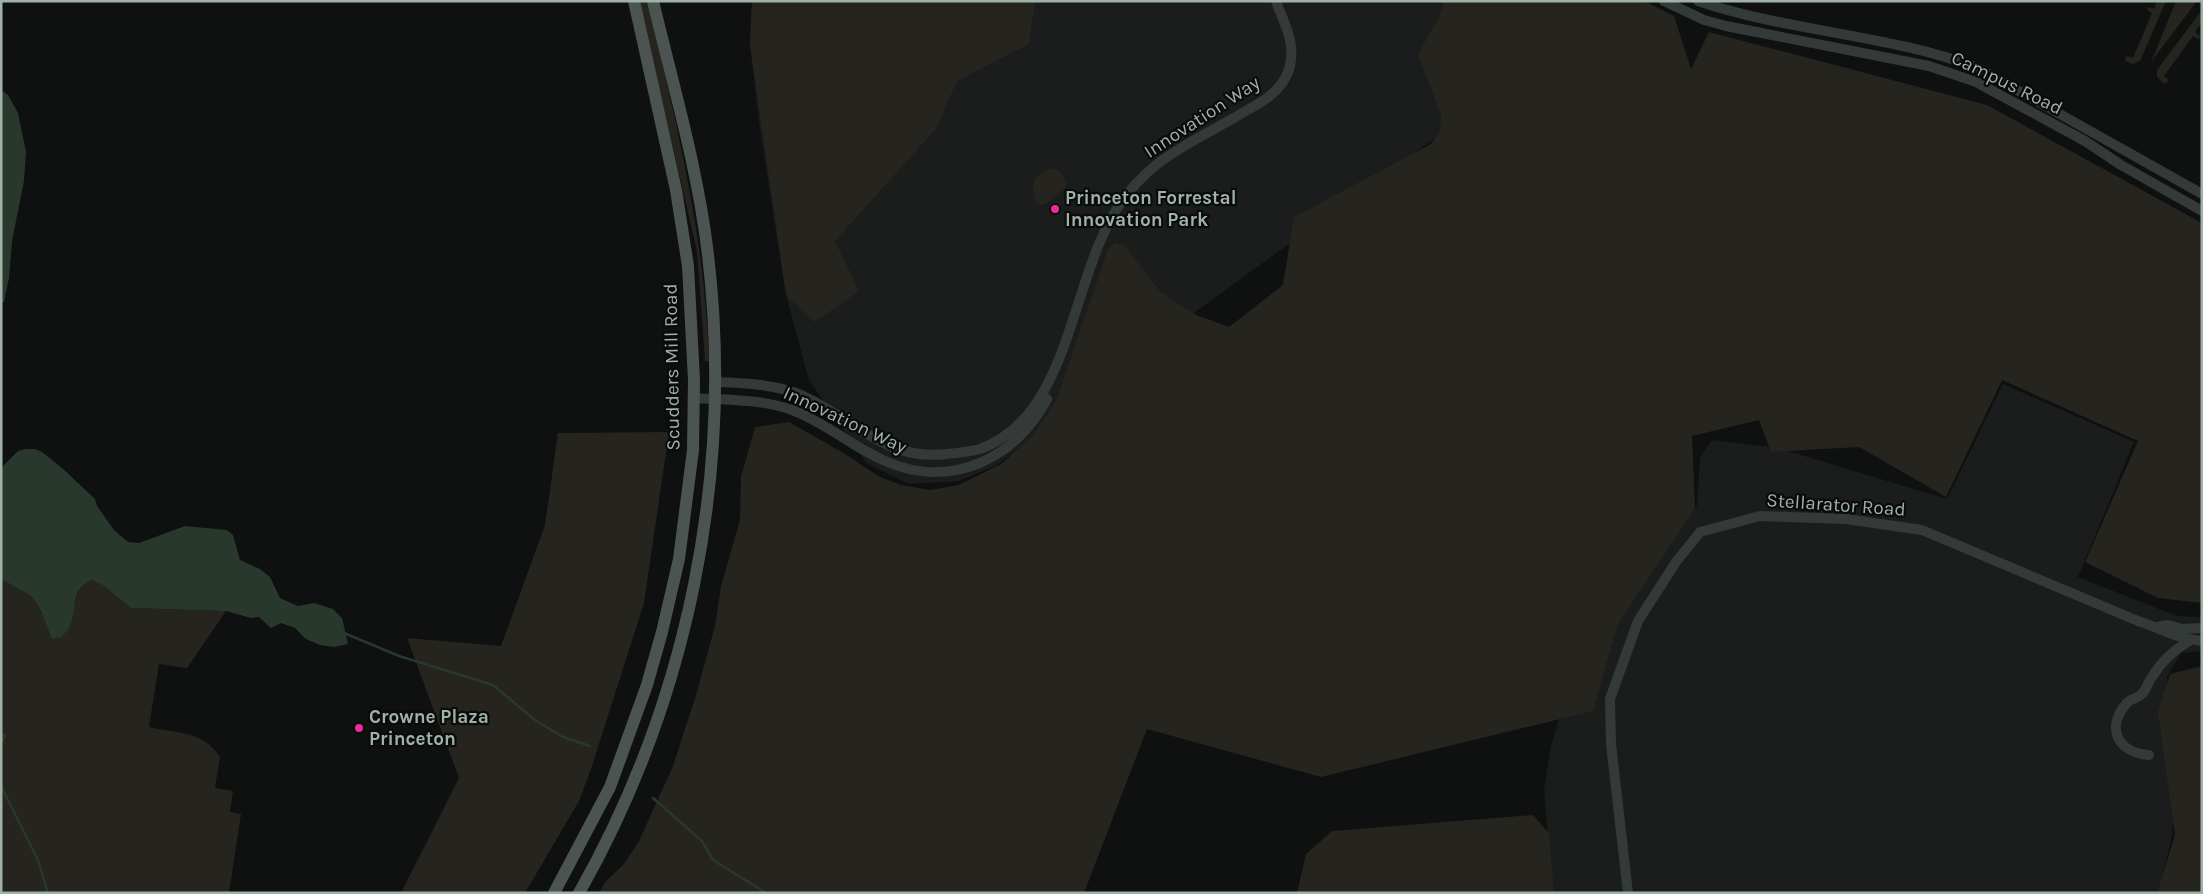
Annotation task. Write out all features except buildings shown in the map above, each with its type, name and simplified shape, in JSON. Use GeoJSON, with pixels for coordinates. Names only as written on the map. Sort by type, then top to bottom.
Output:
{"type":"FeatureCollection","features":[{"type":"Feature","properties":{"kind":"main road","name":"Scudders Mill Road"},"geometry":{"type":"LineString","coordinates":[[554,893],[610,787],[641,703],[660,641],[679,559],[693,450],[694,398],[688,266],[676,190],[634,1]]}},
{"type":"Feature","properties":{"kind":"main road","name":"Scudders Mill Road"},"geometry":{"type":"LineString","coordinates":[[579,893],[624,804],[657,719],[687,619],[708,507],[715,399],[712,300],[702,215],[653,1]]}},
{"type":"Feature","properties":{"kind":"street","name":"Innovation Way"},"geometry":{"type":"LineString","coordinates":[[715,382],[764,386],[797,394],[887,446],[904,452],[937,456],[979,449],[999,440],[1028,415],[1048,384],[1104,230],[1125,196],[1143,176],[1172,153],[1266,99],[1283,83],[1289,71],[1292,51],[1276,1]]}},
{"type":"Feature","properties":{"kind":"street","name":"Campus Road"},"geometry":{"type":"LineString","coordinates":[[1664,1],[1704,20],[1726,26],[1929,66],[1954,73],[1976,82],[2085,141],[2121,165],[2202,211]]}},
{"type":"Feature","properties":{"kind":"street","name":"Campus Road"},"geometry":{"type":"LineString","coordinates":[[1698,1],[1750,16],[1917,48],[1970,65],[2004,81],[2202,194]]}},
{"type":"Feature","properties":{"kind":"street","name":"Innovation Way"},"geometry":{"type":"LineString","coordinates":[[694,398],[765,403],[784,407],[887,462],[931,473],[961,470],[991,459],[1022,436],[1040,413],[1050,392],[1056,366]]}},
{"type":"Feature","properties":{"kind":"street","name":"Stellarator Road"},"geometry":{"type":"LineString","coordinates":[[1628,893],[1611,744],[1610,699],[1638,621],[1676,562],[1700,532],[1760,516],[1846,519],[1922,530],[2138,621],[2158,627],[2173,636],[2202,641]]}},
{"type":"Feature","properties":{"kind":"street","name":"Stellarator Road"},"geometry":{"type":"LineString","coordinates":[[2158,627],[2168,626],[2181,629],[2201,627]]}},
{"type":"Feature","properties":{"kind":"street"},"geometry":{"type":"LineString","coordinates":[[2149,755],[2140,754],[2118,740],[2116,721],[2124,706],[2132,698],[2142,694],[2152,676],[2177,648],[2191,640]]}},
{"type":"Feature","properties":{"kind":"shaded area"},"geometry":{"type":"Polygon","coordinates":[[[639,1],[648,1],[688,180],[702,269],[709,361],[705,361],[697,251],[639,1]]]}},
{"type":"Feature","properties":{"kind":"shaded area","name":"Princeton Forrestal Innovation Park"},"geometry":{"type":"Polygon","coordinates":[[[752,1],[1456,1],[1457,122],[1158,339],[997,465],[959,481],[909,484],[866,463],[809,380],[786,295],[759,122],[750,45],[752,1]]]}},
{"type":"Feature","properties":{"kind":"shaded area"},"geometry":{"type":"Polygon","coordinates":[[[752,1],[1035,1],[1029,44],[957,81],[936,129],[835,241],[859,291],[815,322],[786,295],[750,45],[752,1]]]}},
{"type":"Feature","properties":{"kind":"shaded area"},"geometry":{"type":"Polygon","coordinates":[[[1444,1],[1644,1],[1674,16],[1691,69],[1709,32],[1987,105],[2202,223],[2202,603],[2158,598],[2085,562],[2138,441],[2002,380],[1946,497],[1859,447],[1771,452],[1759,420],[1692,436],[1695,508],[1617,626],[1593,711],[1321,777],[1147,729],[1084,893],[599,893],[606,881],[624,864],[639,841],[673,766],[696,695],[715,626],[721,586],[740,520],[741,477],[755,427],[789,422],[845,454],[880,477],[901,485],[930,490],[959,485],[1001,464],[1033,435],[1056,401],[1108,249],[1115,243],[1124,245],[1160,291],[1194,314],[1229,327],[1283,285],[1294,217],[1431,144],[1440,131],[1441,115],[1418,54],[1441,13],[1444,1]]]}},
{"type":"Feature","properties":{"kind":"shaded area"},"geometry":{"type":"Polygon","coordinates":[[[2157,1],[2166,1],[2140,61],[2133,64],[2125,61],[2126,56],[2133,58],[2152,13],[2147,10],[2148,7],[2154,9],[2157,1]]]}},
{"type":"Feature","properties":{"kind":"shaded area"},"geometry":{"type":"Polygon","coordinates":[[[2176,1],[2197,1],[2151,62],[2176,1]]]}},
{"type":"Feature","properties":{"kind":"shaded area"},"geometry":{"type":"Polygon","coordinates":[[[2202,10],[2202,23],[2195,32],[2201,37],[2198,39],[2193,36],[2164,76],[2169,80],[2165,84],[2157,77],[2157,70],[2202,10]]]}},
{"type":"Feature","properties":{"kind":"shaded area"},"geometry":{"type":"Polygon","coordinates":[[[1,90],[8,95],[18,113],[26,152],[24,181],[12,241],[9,278],[4,302],[1,303],[1,90]]]}},
{"type":"Feature","properties":{"kind":"shaded area"},"geometry":{"type":"Polygon","coordinates":[[[1051,168],[1062,174],[1066,187],[1046,204],[1040,205],[1035,201],[1034,181],[1040,174],[1051,168]]]}},
{"type":"Feature","properties":{"kind":"shaded area"},"geometry":{"type":"Polygon","coordinates":[[[2003,384],[2134,442],[2078,577],[2177,616],[2202,617],[2202,651],[2181,653],[2167,677],[2175,789],[2172,836],[2158,893],[1553,893],[1544,790],[1551,746],[1560,715],[1680,519],[1697,506],[1700,457],[1712,440],[1778,448],[1947,499],[2003,384]]]}},
{"type":"Feature","properties":{"kind":"shaded area"},"geometry":{"type":"Polygon","coordinates":[[[669,432],[644,603],[579,801],[525,893],[401,893],[459,778],[407,638],[501,646],[545,525],[558,433],[669,432]]]}},
{"type":"Feature","properties":{"kind":"shaded area"},"geometry":{"type":"Polygon","coordinates":[[[35,449],[42,452],[62,468],[95,499],[97,506],[114,530],[128,542],[139,543],[185,526],[227,530],[233,535],[240,560],[260,569],[270,577],[280,598],[298,606],[314,603],[333,609],[342,618],[348,644],[334,647],[320,645],[306,639],[295,628],[281,623],[271,628],[259,617],[251,618],[226,611],[131,608],[104,586],[91,580],[84,585],[76,596],[72,620],[68,629],[62,637],[52,639],[41,611],[31,596],[1,579],[1,468],[18,451],[35,449]]]}},
{"type":"Feature","properties":{"kind":"shaded area"},"geometry":{"type":"Polygon","coordinates":[[[1,579],[31,596],[44,617],[70,626],[77,594],[91,580],[104,586],[131,608],[226,611],[187,668],[159,664],[149,727],[197,737],[213,748],[220,757],[215,788],[233,791],[230,812],[241,814],[229,893],[1,893],[1,579]]]}},
{"type":"Feature","properties":{"kind":"shaded area"},"geometry":{"type":"Polygon","coordinates":[[[2202,666],[2202,893],[2157,893],[2175,835],[2158,712],[2170,674],[2202,666]]]}},
{"type":"Feature","properties":{"kind":"shaded area"},"geometry":{"type":"Polygon","coordinates":[[[1533,815],[1549,833],[1554,893],[1297,893],[1306,854],[1332,831],[1533,815]]]}},
{"type":"Feature","properties":{"kind":"waterway"},"geometry":{"type":"LineString","coordinates":[[344,633],[399,656],[493,685],[535,720],[563,737],[590,746]]}},
{"type":"Feature","properties":{"kind":"waterway"},"geometry":{"type":"LineString","coordinates":[[1,733],[5,736],[1,743]]}},
{"type":"Feature","properties":{"kind":"waterway"},"geometry":{"type":"LineString","coordinates":[[1,786],[38,860],[48,893]]}},
{"type":"Feature","properties":{"kind":"waterway"},"geometry":{"type":"LineString","coordinates":[[653,798],[702,841],[713,860],[766,893]]}},
{"type":"Feature","properties":{"kind":"place","name":"Princeton Forrestal Innovation Park"},"geometry":{"type":"Point","coordinates":[1055,209]}},
{"type":"Feature","properties":{"kind":"place","name":"Crowne Plaza Princeton"},"geometry":{"type":"Point","coordinates":[359,728]}}]}
